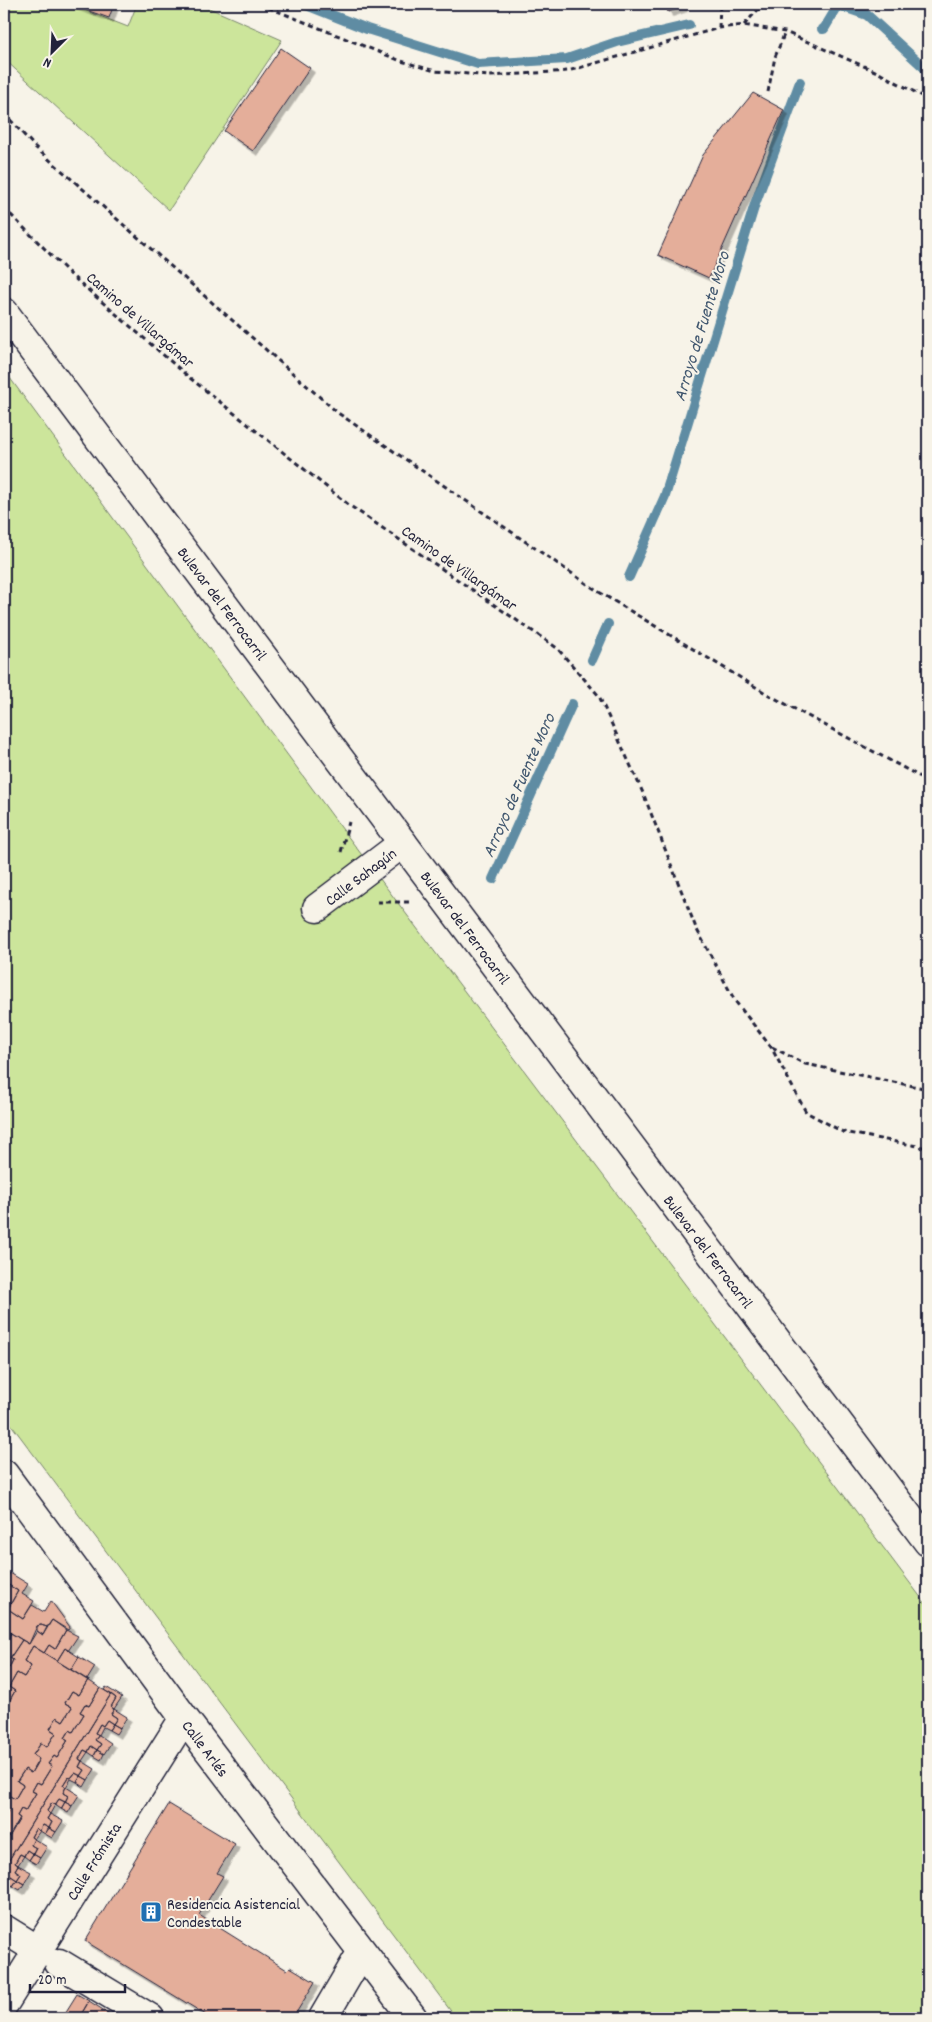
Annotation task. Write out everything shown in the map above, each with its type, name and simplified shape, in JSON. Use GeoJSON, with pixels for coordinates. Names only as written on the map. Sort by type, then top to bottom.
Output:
{"type":"FeatureCollection","features":[{"type":"Feature","properties":{"kind":"main road","name":"Bulevar del Ferrocarril"},"geometry":{"type":"LineString","coordinates":[[4,312],[928,1542]]}},
{"type":"Feature","properties":{"kind":"main road","name":"Calle Sahagún"},"geometry":{"type":"LineString","coordinates":[[318,908],[403,843]]}},
{"type":"Feature","properties":{"kind":"main road","name":"Calle Arlés"},"geometry":{"type":"LineString","coordinates":[[4,1474],[184,1718],[361,1953],[413,2018]]}},
{"type":"Feature","properties":{"kind":"main road","name":"Calle Frómista"},"geometry":{"type":"LineString","coordinates":[[4,2004],[184,1718]]}},
{"type":"Feature","properties":{"kind":"main road"},"geometry":{"type":"LineString","coordinates":[[323,2018],[361,1953]]}},
{"type":"Feature","properties":{"kind":"main road"},"geometry":{"type":"LineString","coordinates":[[59,1962],[150,2018]]}},
{"type":"Feature","properties":{"kind":"path"},"geometry":{"type":"LineString","coordinates":[[260,4],[401,62],[435,71],[490,76],[568,71],[719,28],[744,25],[785,32],[875,70],[928,98]]}},
{"type":"Feature","properties":{"kind":"path"},"geometry":{"type":"LineString","coordinates":[[719,28],[720,4]]}},
{"type":"Feature","properties":{"kind":"path"},"geometry":{"type":"LineString","coordinates":[[744,25],[763,4]]}},
{"type":"Feature","properties":{"kind":"path"},"geometry":{"type":"LineString","coordinates":[[768,92],[775,57],[785,32]]}},
{"type":"Feature","properties":{"kind":"path"},"geometry":{"type":"LineString","coordinates":[[4,113],[35,147],[338,412],[599,592],[769,695],[928,781]]}},
{"type":"Feature","properties":{"kind":"path","name":"Camino de Villargámar"},"geometry":{"type":"LineString","coordinates":[[4,208],[72,276],[190,378],[349,505],[557,648],[599,696],[643,793],[696,928],[735,1001],[771,1047],[806,1112],[843,1132],[928,1148]]}},
{"type":"Feature","properties":{"kind":"path","name":"Camino de Villargámar"},"geometry":{"type":"LineString","coordinates":[[771,1047],[805,1064],[928,1089]]}},
{"type":"Feature","properties":{"kind":"green space"},"geometry":{"type":"Polygon","coordinates":[[[4,4],[69,4],[128,27],[137,4],[200,4],[282,40],[169,210],[4,59],[4,4]]]}},
{"type":"Feature","properties":{"kind":"green space"},"geometry":{"type":"Polygon","coordinates":[[[4,370],[334,818],[928,1607],[928,2018],[456,2018],[4,1415],[4,370]]]}},
{"type":"Feature","properties":{"kind":"building"},"geometry":{"type":"Polygon","coordinates":[[[69,4],[114,4],[109,18],[69,4]]]}},
{"type":"Feature","properties":{"kind":"building"},"geometry":{"type":"Polygon","coordinates":[[[665,4],[682,4],[683,7],[668,12],[665,4]]]}},
{"type":"Feature","properties":{"kind":"building"},"geometry":{"type":"Polygon","coordinates":[[[281,48],[310,68],[253,151],[224,131],[281,48]]]}},
{"type":"Feature","properties":{"kind":"building"},"geometry":{"type":"Polygon","coordinates":[[[753,93],[784,110],[709,278],[658,255],[703,155],[753,93]]]}},
{"type":"Feature","properties":{"kind":"building"},"geometry":{"type":"Polygon","coordinates":[[[10,1573],[28,1584],[22,1594],[34,1601],[23,1619],[8,1609],[18,1591],[7,1584],[4,1589],[4,1582],[10,1573]]]}},
{"type":"Feature","properties":{"kind":"building"},"geometry":{"type":"Polygon","coordinates":[[[7,1584],[18,1591],[5,1613],[4,1589],[7,1584]]]}},
{"type":"Feature","properties":{"kind":"building"},"geometry":{"type":"Polygon","coordinates":[[[51,1601],[70,1627],[68,1630],[52,1620],[47,1627],[37,1626],[29,1644],[4,1629],[4,1616],[8,1609],[23,1619],[32,1605],[44,1612],[51,1601]]]}},
{"type":"Feature","properties":{"kind":"building"},"geometry":{"type":"Polygon","coordinates":[[[52,1620],[66,1630],[55,1649],[49,1645],[44,1653],[33,1646],[24,1661],[31,1666],[24,1677],[17,1673],[9,1687],[15,1691],[8,1703],[4,1701],[5,1666],[9,1668],[13,1660],[10,1658],[22,1640],[29,1644],[37,1631],[43,1635],[52,1620]]]}},
{"type":"Feature","properties":{"kind":"building"},"geometry":{"type":"Polygon","coordinates":[[[37,1626],[47,1627],[43,1635],[37,1631],[37,1626]]]}},
{"type":"Feature","properties":{"kind":"building"},"geometry":{"type":"Polygon","coordinates":[[[5,1629],[11,1633],[4,1645],[4,1631],[5,1629]]]}},
{"type":"Feature","properties":{"kind":"building"},"geometry":{"type":"Polygon","coordinates":[[[66,1630],[78,1636],[68,1651],[65,1648],[57,1661],[44,1653],[49,1645],[55,1649],[66,1630]]]}},
{"type":"Feature","properties":{"kind":"building"},"geometry":{"type":"Polygon","coordinates":[[[11,1633],[22,1640],[10,1658],[13,1660],[9,1668],[5,1666],[4,1669],[4,1645],[11,1633]]]}},
{"type":"Feature","properties":{"kind":"building"},"geometry":{"type":"Polygon","coordinates":[[[33,1646],[88,1680],[79,1695],[72,1691],[65,1703],[72,1707],[63,1721],[57,1717],[50,1729],[56,1733],[47,1747],[41,1743],[33,1755],[39,1759],[31,1773],[25,1769],[17,1781],[23,1785],[15,1799],[8,1795],[4,1803],[4,1701],[8,1703],[15,1691],[9,1687],[17,1673],[24,1677],[31,1666],[24,1661],[33,1646]]]}},
{"type":"Feature","properties":{"kind":"building"},"geometry":{"type":"Polygon","coordinates":[[[65,1648],[79,1657],[71,1670],[57,1661],[65,1648]]]}},
{"type":"Feature","properties":{"kind":"building"},"geometry":{"type":"Polygon","coordinates":[[[79,1657],[95,1667],[87,1680],[71,1670],[79,1657]]]}},
{"type":"Feature","properties":{"kind":"building"},"geometry":{"type":"Polygon","coordinates":[[[88,1680],[100,1688],[89,1706],[85,1704],[80,1712],[84,1714],[73,1732],[70,1730],[65,1738],[68,1740],[57,1758],[54,1756],[48,1764],[52,1766],[41,1784],[37,1782],[32,1791],[36,1793],[25,1811],[21,1809],[17,1816],[20,1818],[9,1837],[5,1834],[4,1837],[4,1818],[8,1811],[4,1809],[4,1803],[8,1795],[15,1799],[23,1785],[17,1781],[25,1769],[31,1773],[39,1759],[33,1755],[41,1743],[47,1747],[56,1733],[50,1729],[57,1717],[63,1721],[72,1707],[65,1703],[72,1691],[79,1695],[88,1680]]]}},
{"type":"Feature","properties":{"kind":"building"},"geometry":{"type":"Polygon","coordinates":[[[106,1687],[122,1697],[114,1709],[111,1707],[116,1698],[104,1690],[106,1687]]]}},
{"type":"Feature","properties":{"kind":"building"},"geometry":{"type":"Polygon","coordinates":[[[100,1688],[111,1694],[4,1868],[5,1834],[9,1837],[20,1818],[17,1816],[21,1809],[25,1811],[36,1793],[32,1791],[37,1782],[41,1784],[52,1766],[48,1764],[54,1756],[57,1758],[68,1740],[65,1738],[70,1730],[73,1732],[84,1714],[80,1712],[85,1704],[89,1706],[100,1688]]]}},
{"type":"Feature","properties":{"kind":"building"},"geometry":{"type":"Polygon","coordinates":[[[111,1694],[116,1698],[111,1707],[114,1709],[111,1714],[117,1718],[113,1724],[107,1720],[103,1726],[100,1724],[95,1733],[99,1735],[95,1740],[101,1744],[97,1750],[91,1746],[88,1752],[84,1750],[79,1759],[82,1761],[79,1767],[85,1770],[81,1776],[75,1773],[71,1778],[68,1777],[63,1785],[66,1787],[63,1793],[68,1796],[65,1802],[59,1799],[55,1805],[52,1803],[47,1811],[50,1814],[47,1819],[52,1822],[49,1828],[43,1825],[39,1831],[36,1828],[31,1837],[34,1839],[31,1845],[36,1848],[33,1854],[27,1850],[24,1856],[20,1854],[15,1863],[18,1865],[15,1870],[21,1874],[17,1880],[11,1876],[7,1882],[4,1880],[4,1868],[111,1694]]]}},
{"type":"Feature","properties":{"kind":"building"},"geometry":{"type":"Polygon","coordinates":[[[114,1709],[127,1717],[120,1728],[113,1724],[117,1718],[111,1714],[114,1709]]]}},
{"type":"Feature","properties":{"kind":"building"},"geometry":{"type":"Polygon","coordinates":[[[107,1720],[113,1724],[109,1730],[103,1727],[99,1735],[95,1733],[100,1724],[103,1726],[107,1720]]]}},
{"type":"Feature","properties":{"kind":"building"},"geometry":{"type":"Polygon","coordinates":[[[113,1724],[120,1728],[116,1734],[109,1730],[113,1724]]]}},
{"type":"Feature","properties":{"kind":"building"},"geometry":{"type":"Polygon","coordinates":[[[99,1735],[111,1743],[104,1754],[97,1750],[101,1744],[95,1740],[99,1735]]]}},
{"type":"Feature","properties":{"kind":"building"},"geometry":{"type":"Polygon","coordinates":[[[91,1746],[97,1750],[94,1756],[88,1752],[91,1746]]]}},
{"type":"Feature","properties":{"kind":"building"},"geometry":{"type":"Polygon","coordinates":[[[84,1750],[88,1752],[82,1761],[79,1759],[84,1750]]]}},
{"type":"Feature","properties":{"kind":"building"},"geometry":{"type":"Polygon","coordinates":[[[97,1750],[104,1754],[101,1760],[94,1756],[97,1750]]]}},
{"type":"Feature","properties":{"kind":"building"},"geometry":{"type":"Polygon","coordinates":[[[82,1761],[95,1769],[88,1780],[81,1776],[85,1770],[79,1767],[82,1761]]]}},
{"type":"Feature","properties":{"kind":"building"},"geometry":{"type":"Polygon","coordinates":[[[75,1773],[81,1776],[77,1782],[71,1779],[66,1787],[63,1785],[68,1777],[71,1778],[75,1773]]]}},
{"type":"Feature","properties":{"kind":"building"},"geometry":{"type":"Polygon","coordinates":[[[81,1776],[88,1780],[84,1787],[77,1782],[81,1776]]]}},
{"type":"Feature","properties":{"kind":"building"},"geometry":{"type":"Polygon","coordinates":[[[66,1787],[79,1795],[72,1806],[65,1802],[68,1796],[63,1793],[66,1787]]]}},
{"type":"Feature","properties":{"kind":"building"},"geometry":{"type":"Polygon","coordinates":[[[59,1799],[65,1802],[61,1809],[55,1805],[59,1799]]]}},
{"type":"Feature","properties":{"kind":"building"},"geometry":{"type":"Polygon","coordinates":[[[65,1802],[72,1806],[68,1813],[61,1809],[65,1802]]]}},
{"type":"Feature","properties":{"kind":"building"},"geometry":{"type":"Polygon","coordinates":[[[52,1803],[55,1805],[50,1814],[47,1811],[52,1803]]]}},
{"type":"Feature","properties":{"kind":"building","name":"Residencia Asistencial Condestable"},"geometry":{"type":"Polygon","coordinates":[[[169,1804],[235,1844],[217,1873],[223,1876],[199,1915],[287,1970],[290,1967],[315,1982],[293,2018],[211,2018],[85,1941],[169,1804]]]}},
{"type":"Feature","properties":{"kind":"building"},"geometry":{"type":"Polygon","coordinates":[[[50,1814],[63,1821],[56,1832],[49,1828],[52,1822],[47,1819],[50,1814]]]}},
{"type":"Feature","properties":{"kind":"building"},"geometry":{"type":"Polygon","coordinates":[[[43,1825],[49,1828],[45,1834],[40,1831],[34,1839],[31,1837],[36,1828],[39,1831],[43,1825]]]}},
{"type":"Feature","properties":{"kind":"building"},"geometry":{"type":"Polygon","coordinates":[[[49,1828],[56,1832],[52,1838],[45,1834],[49,1828]]]}},
{"type":"Feature","properties":{"kind":"building"},"geometry":{"type":"Polygon","coordinates":[[[34,1839],[47,1847],[40,1858],[33,1854],[36,1848],[31,1845],[34,1839]]]}},
{"type":"Feature","properties":{"kind":"building"},"geometry":{"type":"Polygon","coordinates":[[[27,1850],[33,1854],[29,1860],[24,1856],[27,1850]]]}},
{"type":"Feature","properties":{"kind":"building"},"geometry":{"type":"Polygon","coordinates":[[[20,1854],[24,1856],[18,1865],[15,1863],[20,1854]]]}},
{"type":"Feature","properties":{"kind":"building"},"geometry":{"type":"Polygon","coordinates":[[[33,1854],[40,1858],[36,1864],[29,1860],[33,1854]]]}},
{"type":"Feature","properties":{"kind":"building"},"geometry":{"type":"Polygon","coordinates":[[[18,1865],[31,1872],[24,1884],[17,1880],[21,1874],[15,1870],[18,1865]]]}},
{"type":"Feature","properties":{"kind":"building"},"geometry":{"type":"Polygon","coordinates":[[[11,1876],[17,1880],[13,1886],[7,1882],[11,1876]]]}},
{"type":"Feature","properties":{"kind":"building"},"geometry":{"type":"Polygon","coordinates":[[[17,1880],[24,1884],[20,1890],[13,1886],[17,1880]]]}},
{"type":"Feature","properties":{"kind":"building"},"geometry":{"type":"Polygon","coordinates":[[[77,1994],[89,2001],[79,2018],[62,2018],[77,1994]]]}},
{"type":"Feature","properties":{"kind":"building"},"geometry":{"type":"Polygon","coordinates":[[[89,2001],[116,2018],[79,2018],[89,2001]]]}},
{"type":"Feature","properties":{"kind":"waterway"},"geometry":{"type":"LineString","coordinates":[[304,4],[367,29],[478,64],[567,59],[617,42],[689,25]]}},
{"type":"Feature","properties":{"kind":"waterway","name":"Arroyo de Fuente Moro"},"geometry":{"type":"LineString","coordinates":[[822,29],[824,29],[839,4]]}},
{"type":"Feature","properties":{"kind":"waterway"},"geometry":{"type":"LineString","coordinates":[[838,5],[867,15],[928,71]]}},
{"type":"Feature","properties":{"kind":"waterway","name":"Arroyo de Fuente Moro"},"geometry":{"type":"LineString","coordinates":[[629,577],[665,496],[755,204],[800,82]]}},
{"type":"Feature","properties":{"kind":"waterway","name":"Arroyo de Fuente Moro"},"geometry":{"type":"LineString","coordinates":[[592,660],[608,624]]}},
{"type":"Feature","properties":{"kind":"waterway","name":"Arroyo de Fuente Moro"},"geometry":{"type":"LineString","coordinates":[[493,879],[572,704]]}},
{"type":"Feature","properties":{"kind":"place","name":"Residencia Asistencial Condestable"},"geometry":{"type":"Point","coordinates":[151,1912]}}]}
